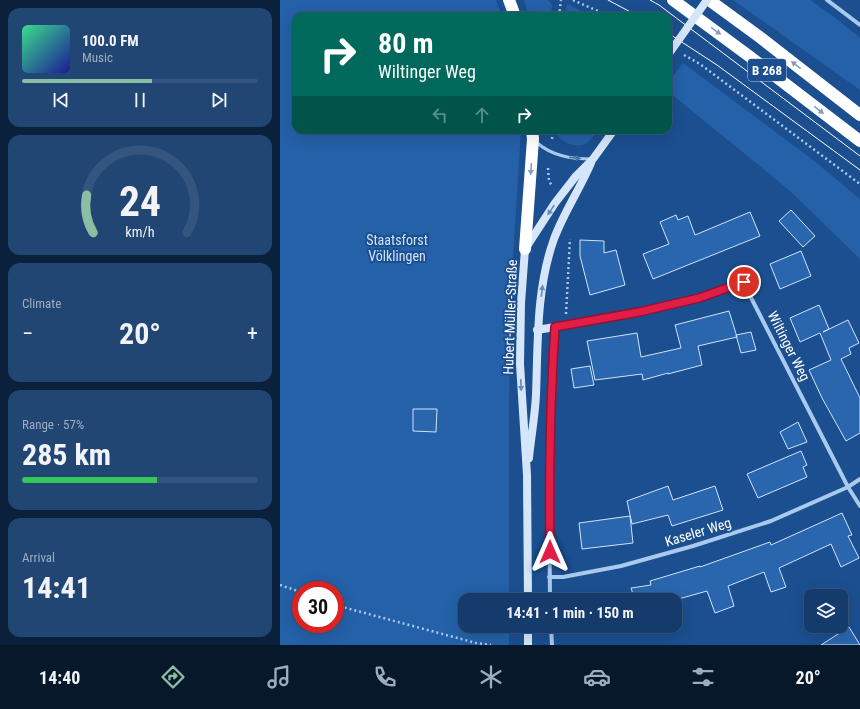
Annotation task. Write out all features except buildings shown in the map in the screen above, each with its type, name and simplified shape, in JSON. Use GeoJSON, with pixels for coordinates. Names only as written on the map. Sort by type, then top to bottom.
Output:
{"type":"FeatureCollection","features":[{"type":"Feature","properties":{"kind":"highway","name":"B 268"},"geometry":{"type":"LineString","coordinates":[[673,0],[860,141]]}},
{"type":"Feature","properties":{"kind":"highway","name":"B 268"},"geometry":{"type":"LineString","coordinates":[[708,0],[761,38],[860,115]]}},
{"type":"Feature","properties":{"kind":"highway"},"geometry":{"type":"LineString","coordinates":[[525,248],[533,135]]}},
{"type":"Feature","properties":{"kind":"main road"},"geometry":{"type":"LineString","coordinates":[[672,50],[708,0]]}},
{"type":"Feature","properties":{"kind":"main road","name":"Hubert-Müller-Straße"},"geometry":{"type":"LineString","coordinates":[[528,593],[527,475],[520,364],[521,303],[525,248],[576,176],[593,158],[611,134]]}},
{"type":"Feature","properties":{"kind":"main road","name":"Hubert-Müller-Straße"},"geometry":{"type":"LineString","coordinates":[[527,475],[536,396],[537,330],[544,276],[554,239],[564,216],[584,180],[593,158]]}},
{"type":"Feature","properties":{"kind":"main road"},"geometry":{"type":"LineString","coordinates":[[537,330],[555,327]]}},
{"type":"Feature","properties":{"kind":"main road"},"geometry":{"type":"LineString","coordinates":[[528,633],[528,645]]}},
{"type":"Feature","properties":{"kind":"street"},"geometry":{"type":"LineString","coordinates":[[827,0],[860,25]]}},
{"type":"Feature","properties":{"kind":"street","name":"Wiltinger Weg"},"geometry":{"type":"LineString","coordinates":[[555,327],[639,312],[699,298],[744,282],[848,487],[860,506]]}},
{"type":"Feature","properties":{"kind":"street"},"geometry":{"type":"LineString","coordinates":[[550,593],[550,424],[555,327]]}},
{"type":"Feature","properties":{"kind":"street"},"geometry":{"type":"LineString","coordinates":[[848,487],[860,479]]}},
{"type":"Feature","properties":{"kind":"street","name":"Kaseler Weg"},"geometry":{"type":"LineString","coordinates":[[549,577],[563,577],[621,566],[694,546],[771,521],[848,487]]}},
{"type":"Feature","properties":{"kind":"street"},"geometry":{"type":"LineString","coordinates":[[551,633],[552,645]]}},
{"type":"Feature","properties":{"kind":"lane"},"geometry":{"type":"LineString","coordinates":[[533,135],[550,152],[575,158],[593,158]]}},
{"type":"Feature","properties":{"kind":"path"},"geometry":{"type":"LineString","coordinates":[[560,12],[561,0]]}},
{"type":"Feature","properties":{"kind":"path"},"geometry":{"type":"LineString","coordinates":[[573,0],[600,12]]}},
{"type":"Feature","properties":{"kind":"path"},"geometry":{"type":"LineString","coordinates":[[681,53],[700,64],[860,184]]}},
{"type":"Feature","properties":{"kind":"path"},"geometry":{"type":"LineString","coordinates":[[552,134],[548,165],[549,181],[554,190],[561,196]]}},
{"type":"Feature","properties":{"kind":"path"},"geometry":{"type":"LineString","coordinates":[[566,325],[567,273],[570,235]]}},
{"type":"Feature","properties":{"kind":"path"},"geometry":{"type":"LineString","coordinates":[[280,585],[292,589]]}},
{"type":"Feature","properties":{"kind":"path"},"geometry":{"type":"LineString","coordinates":[[344,607],[476,643],[491,645]]}},
{"type":"Feature","properties":{"kind":"green space","name":"Staatsforst Völklingen"},"geometry":{"type":"Polygon","coordinates":[[[280,0],[496,0],[500,12],[292,12],[292,134],[521,134],[512,273],[509,404],[509,593],[458,593],[458,633],[509,633],[509,645],[280,645],[280,0]]]}},
{"type":"Feature","properties":{"kind":"green space"},"geometry":{"type":"Polygon","coordinates":[[[524,0],[548,0],[552,5],[551,12],[528,12],[524,0]]]}},
{"type":"Feature","properties":{"kind":"green space"},"geometry":{"type":"Polygon","coordinates":[[[733,0],[810,0],[834,17],[860,38],[860,90],[733,0]]]}},
{"type":"Feature","properties":{"kind":"green space"},"geometry":{"type":"Polygon","coordinates":[[[567,4],[584,12],[566,12],[567,4]]]}},
{"type":"Feature","properties":{"kind":"green space"},"geometry":{"type":"Polygon","coordinates":[[[683,63],[813,160],[860,199],[860,259],[789,190],[672,95],[672,78],[683,63]]]}},
{"type":"Feature","properties":{"kind":"green space"},"geometry":{"type":"Polygon","coordinates":[[[559,134],[594,134],[588,142],[580,145],[569,144],[559,138],[559,134]]]}},
{"type":"Feature","properties":{"kind":"tram line"},"geometry":{"type":"LineString","coordinates":[[608,0],[630,12]]}},
{"type":"Feature","properties":{"kind":"tram line"},"geometry":{"type":"LineString","coordinates":[[650,0],[668,12]]}},
{"type":"Feature","properties":{"kind":"tram line"},"geometry":{"type":"LineString","coordinates":[[672,15],[860,156]]}},
{"type":"Feature","properties":{"kind":"tram line"},"geometry":{"type":"LineString","coordinates":[[672,36],[717,65],[860,170]]}},
{"type":"Feature","properties":{"kind":"route"},"geometry":{"type":"LineString","coordinates":[[550,552],[550,416],[555,327],[639,312],[699,298],[744,282]]}}]}
